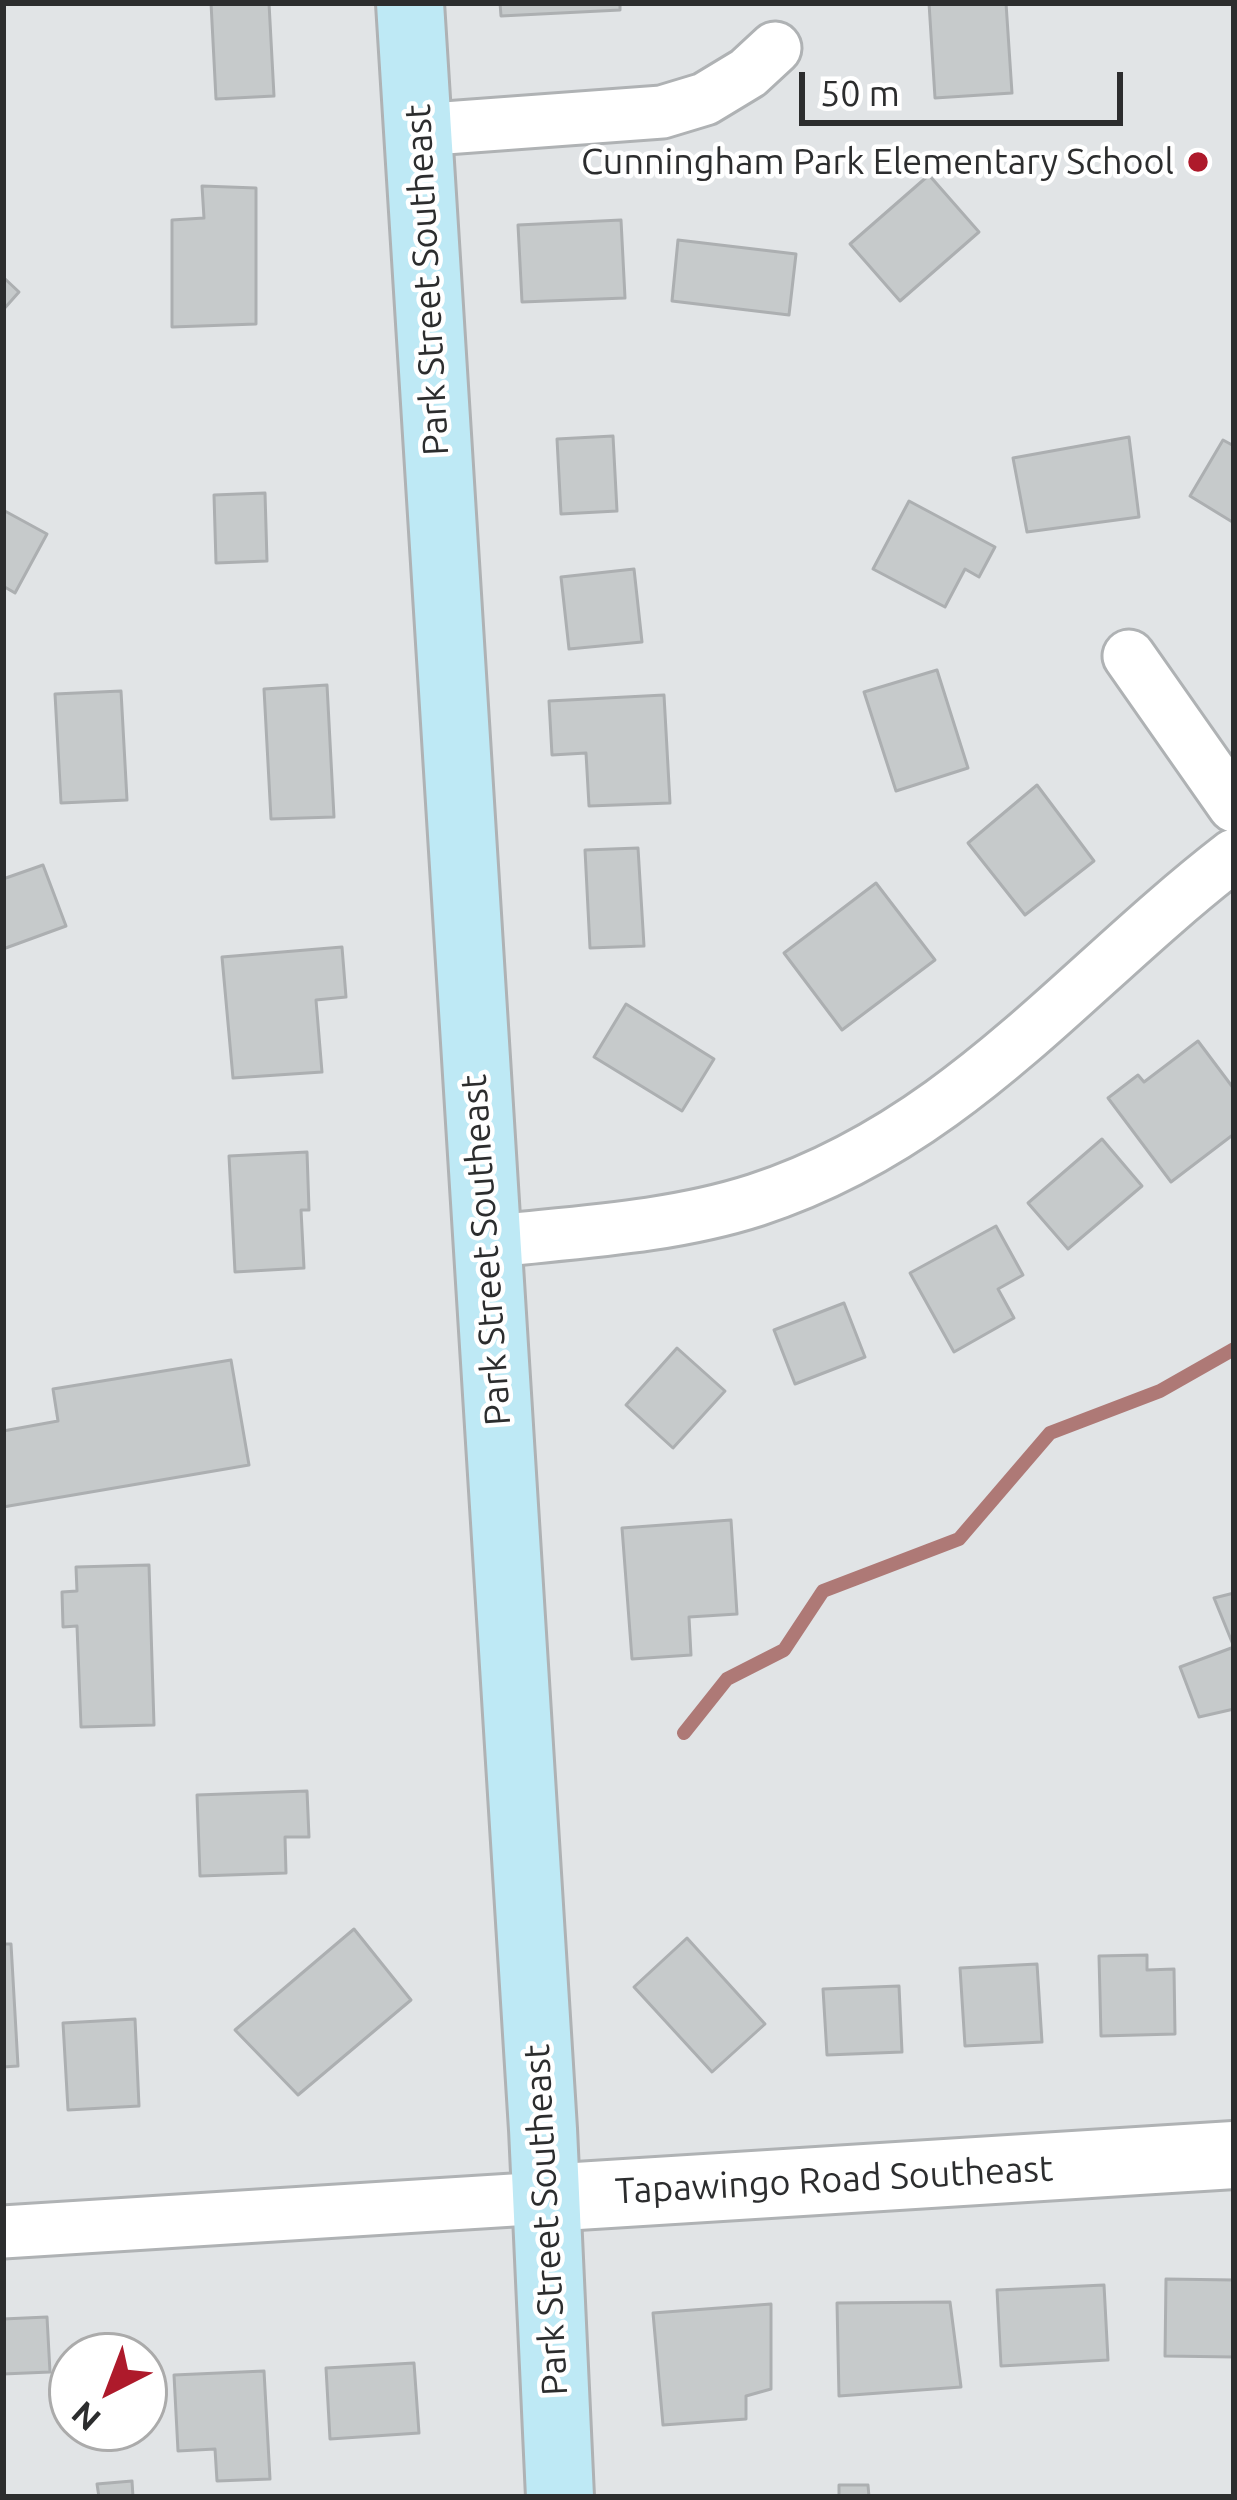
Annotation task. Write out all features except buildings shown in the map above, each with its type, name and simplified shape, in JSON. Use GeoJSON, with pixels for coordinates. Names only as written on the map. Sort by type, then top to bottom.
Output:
{"type":"FeatureCollection","features":[{"type":"Feature","properties":{"kind":"main road","name":"Park Street Southeast"},"geometry":{"type":"LineString","coordinates":[[410,3],[560,2497]]}},
{"type":"Feature","properties":{"kind":"street"},"geometry":{"type":"LineString","coordinates":[[418,130],[662,112],[719,91],[775,48]]}},
{"type":"Feature","properties":{"kind":"street"},"geometry":{"type":"LineString","coordinates":[[1130,656],[1234,806]]}},
{"type":"Feature","properties":{"kind":"street"},"geometry":{"type":"LineString","coordinates":[[485,1242],[677,1220],[753,1201],[826,1174],[903,1133],[975,1082],[1179,898],[1234,855]]}},
{"type":"Feature","properties":{"kind":"street","name":"Tapawingo Road Southeast"},"geometry":{"type":"LineString","coordinates":[[3,2232],[1234,2155]]}},
{"type":"Feature","properties":{"kind":"waterway"},"geometry":{"type":"LineString","coordinates":[[684,1733],[727,1679],[784,1650],[823,1591],[959,1539],[1050,1433],[1160,1391],[1234,1349]]}},
{"type":"Feature","properties":{"kind":"place","name":"Cunningham Park Elementary School"},"geometry":{"type":"Point","coordinates":[1198,162]}}]}
